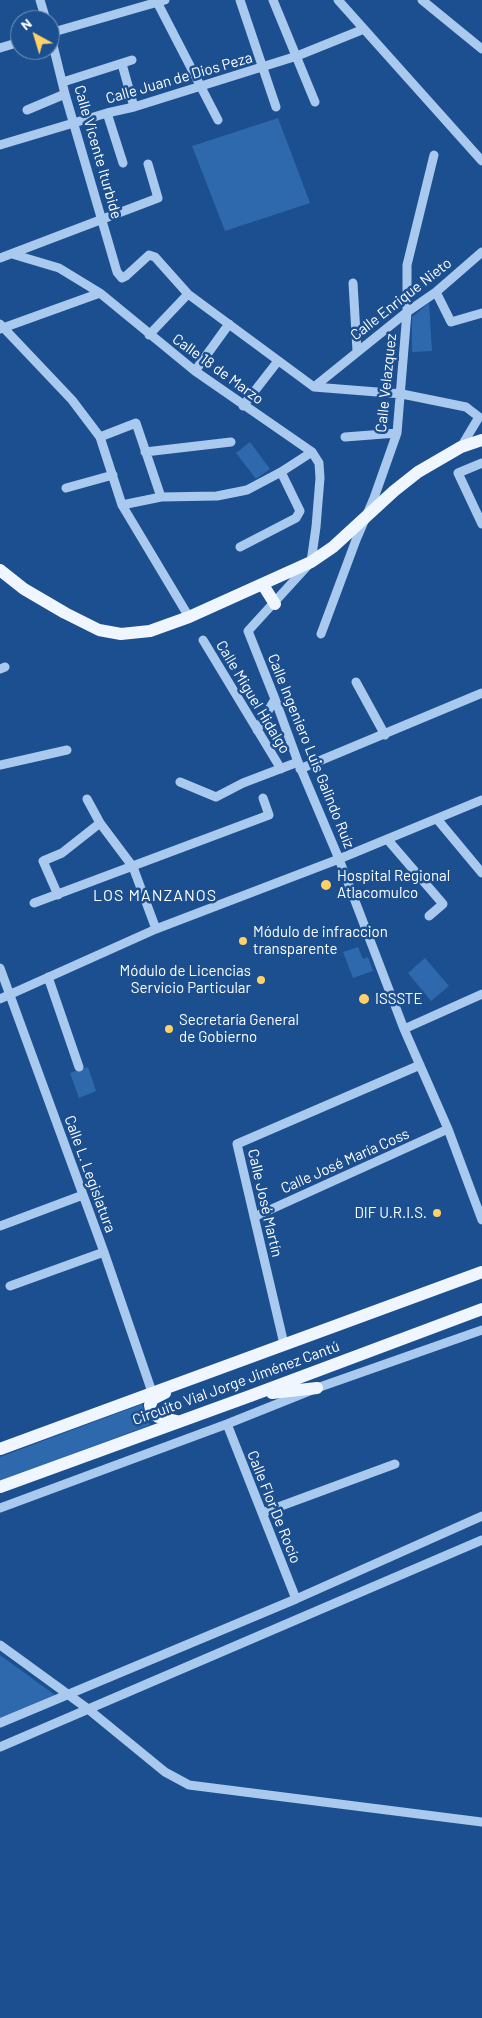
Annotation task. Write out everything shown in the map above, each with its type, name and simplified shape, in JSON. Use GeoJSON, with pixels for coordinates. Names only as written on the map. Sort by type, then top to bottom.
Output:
{"type":"FeatureCollection","features":[{"type":"Feature","properties":{"kind":"main road"},"geometry":{"type":"LineString","coordinates":[[0,570],[24,588],[65,613],[99,630],[121,634],[150,631],[189,617],[311,562],[333,546],[418,472],[461,447],[482,440]]}},
{"type":"Feature","properties":{"kind":"main road"},"geometry":{"type":"LineString","coordinates":[[263,585],[275,604]]}},
{"type":"Feature","properties":{"kind":"main road","name":"Circuito Vial Jorge Jiménez Cantú"},"geometry":{"type":"LineString","coordinates":[[0,1449],[482,1272]]}},
{"type":"Feature","properties":{"kind":"main road","name":"Circuito Vial Jorge Jiménez Cantú"},"geometry":{"type":"LineString","coordinates":[[0,1487],[482,1309]]}},
{"type":"Feature","properties":{"kind":"main road"},"geometry":{"type":"LineString","coordinates":[[178,1421],[154,1414],[150,1405],[154,1399],[231,1368],[240,1360]]}},
{"type":"Feature","properties":{"kind":"main road"},"geometry":{"type":"LineString","coordinates":[[250,1396],[316,1388]]}},
{"type":"Feature","properties":{"kind":"street"},"geometry":{"type":"LineString","coordinates":[[240,0],[276,107]]}},
{"type":"Feature","properties":{"kind":"street"},"geometry":{"type":"LineString","coordinates":[[273,0],[298,56],[315,102]]}},
{"type":"Feature","properties":{"kind":"street"},"geometry":{"type":"LineString","coordinates":[[338,0],[482,161]]}},
{"type":"Feature","properties":{"kind":"street"},"geometry":{"type":"LineString","coordinates":[[422,0],[482,49]]}},
{"type":"Feature","properties":{"kind":"street"},"geometry":{"type":"LineString","coordinates":[[60,30],[159,1],[218,120]]}},
{"type":"Feature","properties":{"kind":"street","name":"Calle Juan de Dios Peza"},"geometry":{"type":"LineString","coordinates":[[0,145],[75,122],[134,107],[298,56],[364,29]]}},
{"type":"Feature","properties":{"kind":"street","name":"Calle Vicente Iturbide"},"geometry":{"type":"LineString","coordinates":[[57,60],[65,94],[75,122],[117,272],[122,278],[126,276],[149,255],[155,257],[188,294]]}},
{"type":"Feature","properties":{"kind":"street"},"geometry":{"type":"LineString","coordinates":[[63,82],[132,60]]}},
{"type":"Feature","properties":{"kind":"street"},"geometry":{"type":"LineString","coordinates":[[122,64],[134,107]]}},
{"type":"Feature","properties":{"kind":"street"},"geometry":{"type":"LineString","coordinates":[[27,110],[65,94]]}},
{"type":"Feature","properties":{"kind":"street"},"geometry":{"type":"LineString","coordinates":[[107,113],[123,163]]}},
{"type":"Feature","properties":{"kind":"street","name":"Calle Velazquez"},"geometry":{"type":"LineString","coordinates":[[322,634],[397,433],[402,394],[407,312],[407,265],[434,155]]}},
{"type":"Feature","properties":{"kind":"street"},"geometry":{"type":"LineString","coordinates":[[0,258],[158,198],[148,164]]}},
{"type":"Feature","properties":{"kind":"street","name":"Calle Enrique Nieto"},"geometry":{"type":"LineString","coordinates":[[314,387],[407,312],[436,292],[482,252]]}},
{"type":"Feature","properties":{"kind":"street","name":"Calle 18 de Marzo"},"geometry":{"type":"LineString","coordinates":[[12,254],[59,268],[100,293],[195,372],[312,452]]}},
{"type":"Feature","properties":{"kind":"street"},"geometry":{"type":"LineString","coordinates":[[353,283],[357,351]]}},
{"type":"Feature","properties":{"kind":"street"},"geometry":{"type":"LineString","coordinates":[[436,292],[452,322],[482,313]]}},
{"type":"Feature","properties":{"kind":"street"},"geometry":{"type":"LineString","coordinates":[[100,293],[1,327],[72,400],[100,437],[122,505],[189,617]]}},
{"type":"Feature","properties":{"kind":"street"},"geometry":{"type":"LineString","coordinates":[[149,335],[188,294],[314,387],[402,394],[466,406],[479,417],[479,425],[461,447]]}},
{"type":"Feature","properties":{"kind":"street"},"geometry":{"type":"LineString","coordinates":[[195,372],[229,324]]}},
{"type":"Feature","properties":{"kind":"street"},"geometry":{"type":"LineString","coordinates":[[243,406],[278,361]]}},
{"type":"Feature","properties":{"kind":"street"},"geometry":{"type":"LineString","coordinates":[[100,437],[136,423],[161,497]]}},
{"type":"Feature","properties":{"kind":"street"},"geometry":{"type":"LineString","coordinates":[[345,438],[397,433]]}},
{"type":"Feature","properties":{"kind":"street"},"geometry":{"type":"LineString","coordinates":[[145,452],[231,442]]}},
{"type":"Feature","properties":{"kind":"street"},"geometry":{"type":"LineString","coordinates":[[122,505],[161,497],[217,496],[247,490],[281,472],[312,452],[319,463],[320,478],[311,562]]}},
{"type":"Feature","properties":{"kind":"street"},"geometry":{"type":"LineString","coordinates":[[482,463],[458,473],[482,524]]}},
{"type":"Feature","properties":{"kind":"street"},"geometry":{"type":"LineString","coordinates":[[240,547],[296,518],[300,511],[281,472]]}},
{"type":"Feature","properties":{"kind":"street"},"geometry":{"type":"LineString","coordinates":[[66,488],[113,475]]}},
{"type":"Feature","properties":{"kind":"street","name":"Calle Ingeniero Luis Galindo Ruíz"},"geometry":{"type":"LineString","coordinates":[[311,562],[275,604],[248,631],[299,765],[339,859],[404,1029],[448,1129],[482,1220]]}},
{"type":"Feature","properties":{"kind":"street","name":"Calle Miguel Hidalgo"},"geometry":{"type":"LineString","coordinates":[[203,640],[281,769]]}},
{"type":"Feature","properties":{"kind":"street"},"geometry":{"type":"LineString","coordinates":[[356,682],[385,734]]}},
{"type":"Feature","properties":{"kind":"street"},"geometry":{"type":"LineString","coordinates":[[180,782],[216,797],[243,783],[385,734],[482,693]]}},
{"type":"Feature","properties":{"kind":"street"},"geometry":{"type":"LineString","coordinates":[[257,730],[275,698]]}},
{"type":"Feature","properties":{"kind":"street"},"geometry":{"type":"LineString","coordinates":[[0,765],[67,750]]}},
{"type":"Feature","properties":{"kind":"street"},"geometry":{"type":"LineString","coordinates":[[34,903],[269,814],[263,798]]}},
{"type":"Feature","properties":{"kind":"street"},"geometry":{"type":"LineString","coordinates":[[87,799],[100,823],[133,867],[156,929]]}},
{"type":"Feature","properties":{"kind":"street"},"geometry":{"type":"LineString","coordinates":[[0,999],[156,929],[339,859],[481,801]]}},
{"type":"Feature","properties":{"kind":"street"},"geometry":{"type":"LineString","coordinates":[[437,819],[482,873]]}},
{"type":"Feature","properties":{"kind":"street"},"geometry":{"type":"LineString","coordinates":[[58,895],[43,860],[62,853],[100,823]]}},
{"type":"Feature","properties":{"kind":"street"},"geometry":{"type":"LineString","coordinates":[[387,839],[443,904],[429,916]]}},
{"type":"Feature","properties":{"kind":"street","name":"Calle L. Legislatura"},"geometry":{"type":"LineString","coordinates":[[0,968],[104,1252],[152,1392]]}},
{"type":"Feature","properties":{"kind":"street"},"geometry":{"type":"LineString","coordinates":[[48,977],[79,1067]]}},
{"type":"Feature","properties":{"kind":"street"},"geometry":{"type":"LineString","coordinates":[[404,1029],[482,994]]}},
{"type":"Feature","properties":{"kind":"street","name":"Calle José Martín"},"geometry":{"type":"LineString","coordinates":[[284,1344],[238,1144],[420,1065]]}},
{"type":"Feature","properties":{"kind":"street","name":"Calle José María Coss"},"geometry":{"type":"LineString","coordinates":[[254,1217],[448,1129]]}},
{"type":"Feature","properties":{"kind":"street"},"geometry":{"type":"LineString","coordinates":[[0,1226],[83,1195]]}},
{"type":"Feature","properties":{"kind":"street"},"geometry":{"type":"LineString","coordinates":[[10,1286],[104,1252]]}},
{"type":"Feature","properties":{"kind":"street"},"geometry":{"type":"LineString","coordinates":[[0,1508],[227,1424],[316,1388],[482,1330]]}},
{"type":"Feature","properties":{"kind":"street","name":"Calle Flor De Rocío"},"geometry":{"type":"LineString","coordinates":[[227,1424],[296,1599]]}},
{"type":"Feature","properties":{"kind":"street"},"geometry":{"type":"LineString","coordinates":[[262,1513],[395,1464]]}},
{"type":"Feature","properties":{"kind":"street"},"geometry":{"type":"LineString","coordinates":[[0,1723],[296,1599],[482,1516]]}},
{"type":"Feature","properties":{"kind":"street"},"geometry":{"type":"LineString","coordinates":[[0,1747],[482,1540]]}},
{"type":"Feature","properties":{"kind":"street"},"geometry":{"type":"LineString","coordinates":[[0,1645],[88,1709],[165,1772],[189,1785],[482,1822]]}},
{"type":"Feature","properties":{"kind":"shaded area"},"geometry":{"type":"Polygon","coordinates":[[[278,118],[310,203],[225,231],[192,146],[278,118]]]}},
{"type":"Feature","properties":{"kind":"shaded area"},"geometry":{"type":"Polygon","coordinates":[[[429,303],[432,351],[412,352],[412,317],[429,303]]]}},
{"type":"Feature","properties":{"kind":"shaded area"},"geometry":{"type":"Polygon","coordinates":[[[250,442],[270,469],[256,479],[236,453],[250,442]]]}},
{"type":"Feature","properties":{"kind":"shaded area"},"geometry":{"type":"Polygon","coordinates":[[[358,947],[363,959],[368,957],[373,971],[353,978],[343,952],[358,947]]]}},
{"type":"Feature","properties":{"kind":"shaded area"},"geometry":{"type":"Polygon","coordinates":[[[425,958],[449,986],[431,1001],[408,973],[425,958]]]}},
{"type":"Feature","properties":{"kind":"shaded area"},"geometry":{"type":"Polygon","coordinates":[[[88,1067],[96,1091],[79,1098],[70,1073],[88,1067]]]}},
{"type":"Feature","properties":{"kind":"shaded area"},"geometry":{"type":"Polygon","coordinates":[[[142,1404],[150,1425],[0,1481],[0,1457],[142,1404]]]}},
{"type":"Feature","properties":{"kind":"shaded area"},"geometry":{"type":"Polygon","coordinates":[[[0,1655],[55,1695],[0,1719],[0,1655]]]}},
{"type":"Feature","properties":{"kind":"place","name":"Hospital Regional Atlacomulco"},"geometry":{"type":"Point","coordinates":[326,885]}},
{"type":"Feature","properties":{"kind":"place","name":"Módulo de infraccion transparente"},"geometry":{"type":"Point","coordinates":[243,941]}},
{"type":"Feature","properties":{"kind":"place","name":"Módulo de Licencias Servicio Particular"},"geometry":{"type":"Point","coordinates":[261,980]}},
{"type":"Feature","properties":{"kind":"place","name":"ISSSTE"},"geometry":{"type":"Point","coordinates":[364,999]}},
{"type":"Feature","properties":{"kind":"place","name":"Secretaría General de Gobierno"},"geometry":{"type":"Point","coordinates":[169,1029]}},
{"type":"Feature","properties":{"kind":"place","name":"DIF U.R.I.S."},"geometry":{"type":"Point","coordinates":[437,1213]}},
{"type":"Feature","properties":{"kind":"district","name":"LOS MANZANOS"},"geometry":{"type":"Point","coordinates":[155,896]}}]}
